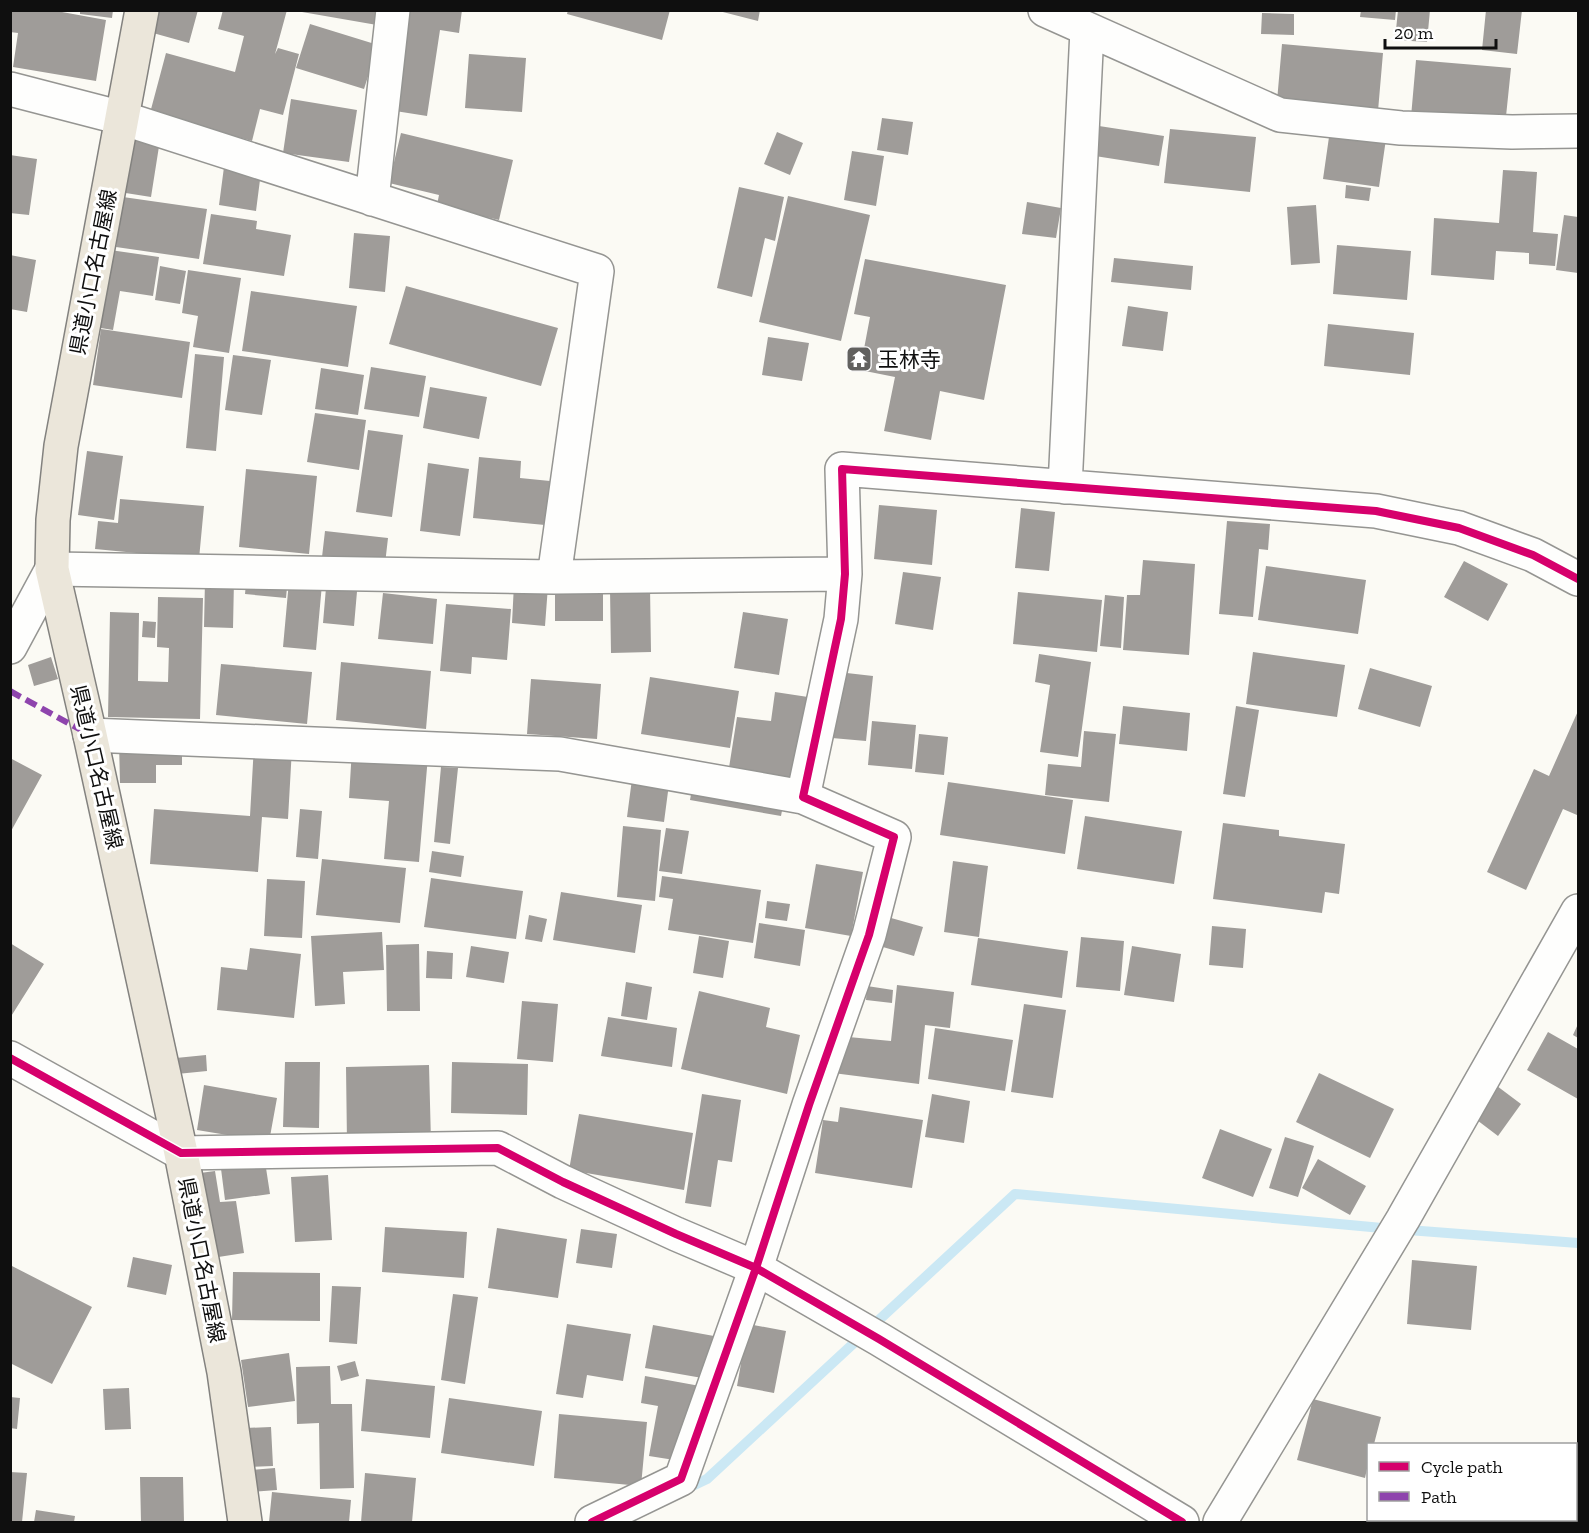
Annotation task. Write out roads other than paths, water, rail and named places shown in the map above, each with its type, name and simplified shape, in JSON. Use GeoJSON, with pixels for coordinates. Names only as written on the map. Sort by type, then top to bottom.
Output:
{"type":"FeatureCollection","features":[{"type":"Feature","properties":{"kind":"main road","name":"県道小口名古屋線"},"geometry":{"type":"LineString","coordinates":[[142,10],[61,446],[52,520],[52,569],[181,1153],[224,1372],[245,1522]]}},
{"type":"Feature","properties":{"kind":"street"},"geometry":{"type":"LineString","coordinates":[[372,199],[393,10]]}},
{"type":"Feature","properties":{"kind":"street"},"geometry":{"type":"LineString","coordinates":[[1045,10],[1280,115],[1401,128],[1512,132],[1578,131]]}},
{"type":"Feature","properties":{"kind":"street"},"geometry":{"type":"LineString","coordinates":[[1065,487],[1087,30]]}},
{"type":"Feature","properties":{"kind":"street"},"geometry":{"type":"LineString","coordinates":[[10,89],[122,118],[597,271],[554,577]]}},
{"type":"Feature","properties":{"kind":"street"},"geometry":{"type":"LineString","coordinates":[[802,797],[841,619],[845,574],[842,469],[1376,511],[1459,528],[1533,555],[1578,579]]}},
{"type":"Feature","properties":{"kind":"street"},"geometry":{"type":"LineString","coordinates":[[10,647],[52,569],[554,577],[845,574]]}},
{"type":"Feature","properties":{"kind":"street"},"geometry":{"type":"LineString","coordinates":[[90,735],[560,754],[802,797],[894,837],[869,935],[809,1105],[756,1268],[681,1479],[592,1522]]}},
{"type":"Feature","properties":{"kind":"street"},"geometry":{"type":"LineString","coordinates":[[1220,1522],[1403,1219],[1578,911]]}},
{"type":"Feature","properties":{"kind":"street"},"geometry":{"type":"LineString","coordinates":[[10,1058],[181,1153],[498,1148],[563,1182],[655,1225],[756,1268],[879,1339],[1182,1522]]}},
{"type":"Feature","properties":{"kind":"waterway"},"geometry":{"type":"LineString","coordinates":[[684,1490],[707,1479],[1015,1194],[1382,1228],[1578,1243]]}},
{"type":"Feature","properties":{"kind":"place","name":"玉林寺"},"geometry":{"type":"Point","coordinates":[859,359]}}]}
